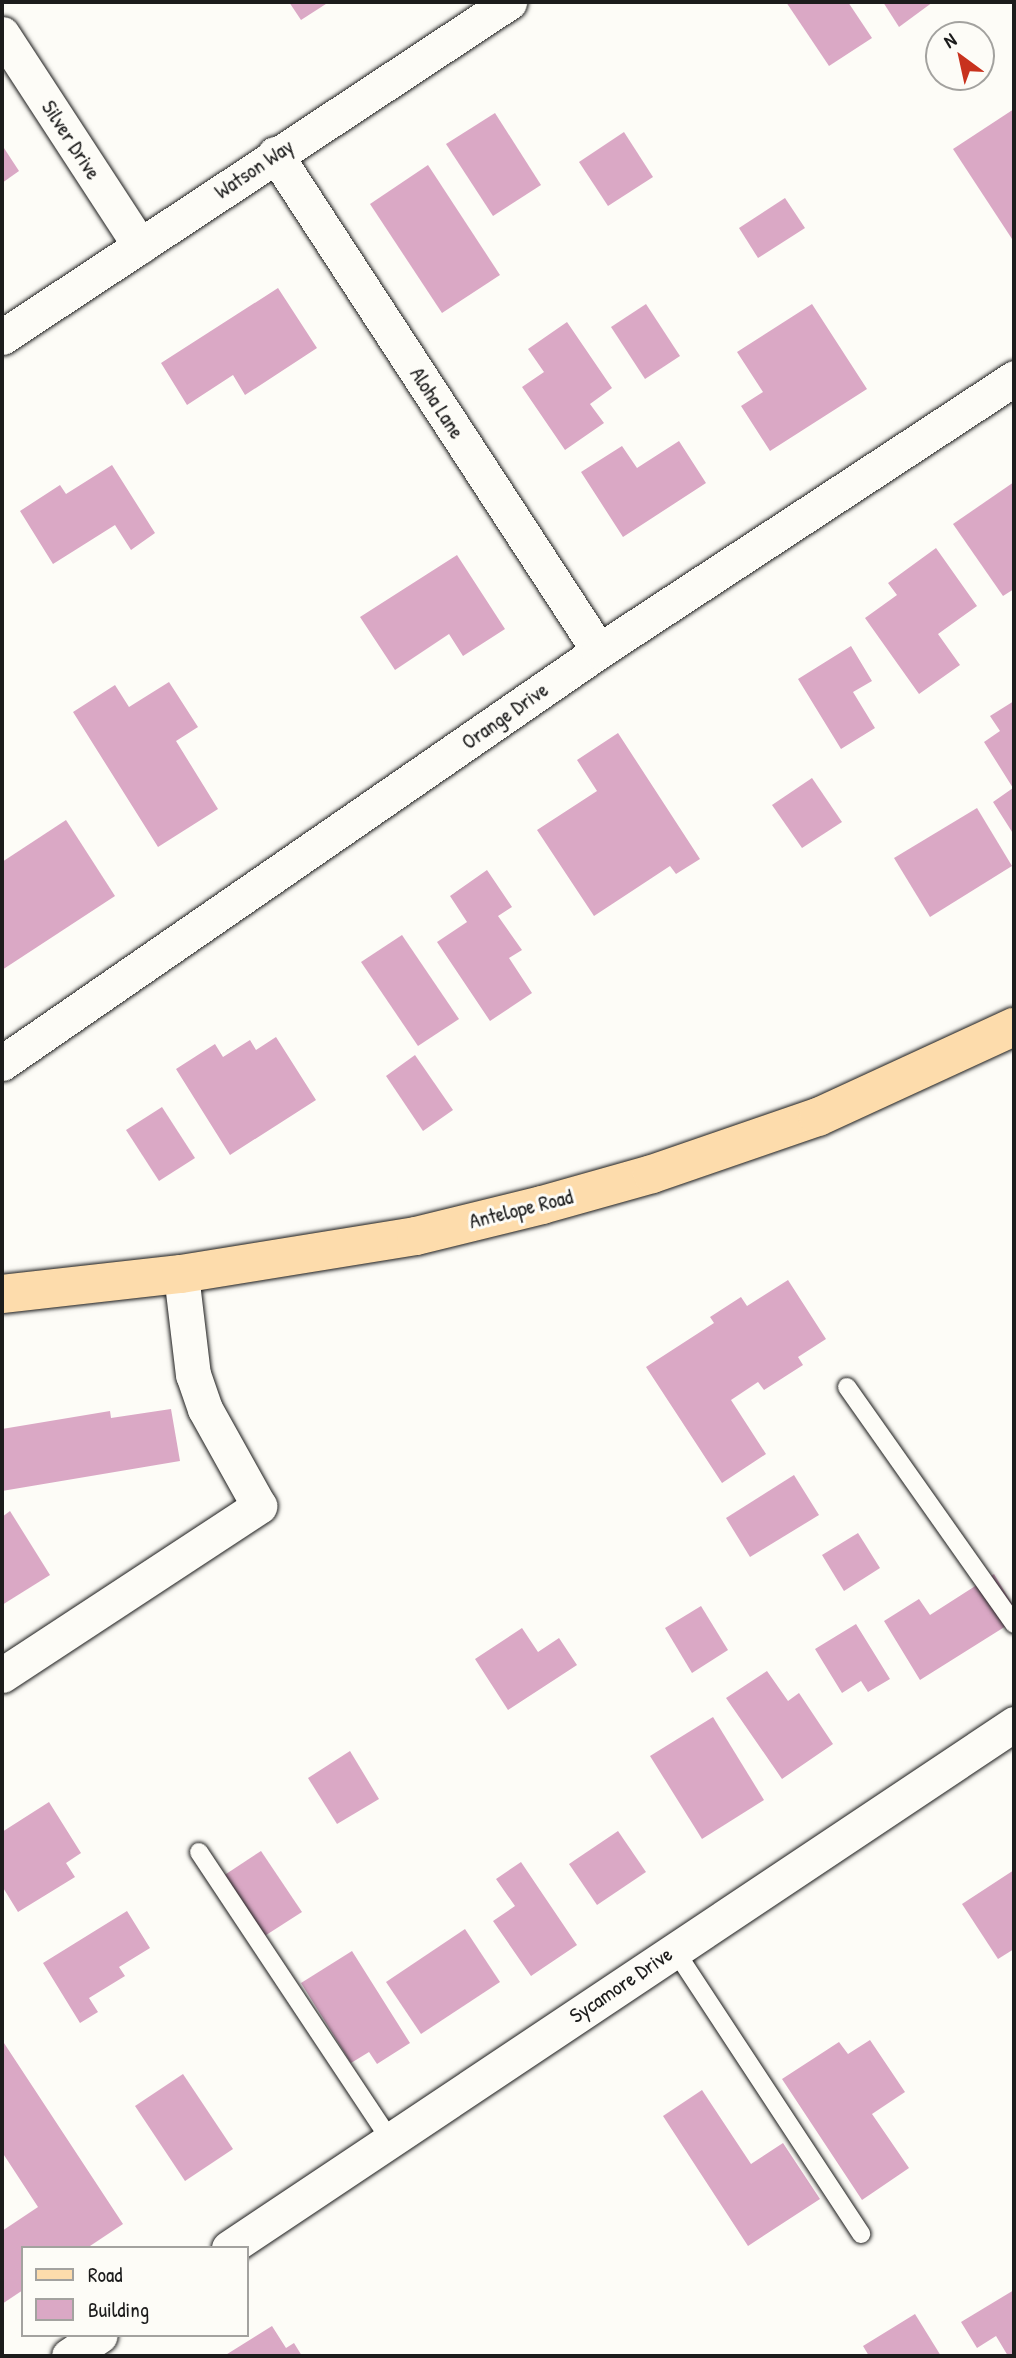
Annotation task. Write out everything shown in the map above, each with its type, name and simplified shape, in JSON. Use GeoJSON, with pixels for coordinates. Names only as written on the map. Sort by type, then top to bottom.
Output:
{"type":"FeatureCollection","features":[{"type":"Feature","properties":{"kind":"main road","name":"Antelope Road"},"geometry":{"type":"LineString","coordinates":[[2,1294],[181,1274],[416,1236],[652,1174],[818,1117],[1014,1027]]}},
{"type":"Feature","properties":{"kind":"street","name":"Watson Way"},"geometry":{"type":"LineString","coordinates":[[2,337],[496,5]]}},
{"type":"Feature","properties":{"kind":"street","name":"Silver Drive"},"geometry":{"type":"LineString","coordinates":[[2,34],[140,246]]}},
{"type":"Feature","properties":{"kind":"street","name":"Aloha Lane"},"geometry":{"type":"LineString","coordinates":[[275,155],[599,651]]}},
{"type":"Feature","properties":{"kind":"street","name":"Orange Drive"},"geometry":{"type":"LineString","coordinates":[[2,1063],[599,651],[1014,379]]}},
{"type":"Feature","properties":{"kind":"street"},"geometry":{"type":"LineString","coordinates":[[2,1675],[259,1506],[205,1409],[193,1375],[181,1274]]}},
{"type":"Feature","properties":{"kind":"street","name":"Sycamore Drive"},"geometry":{"type":"LineString","coordinates":[[232,2246],[1014,1724]]}},
{"type":"Feature","properties":{"kind":"street"},"geometry":{"type":"LineString","coordinates":[[69,2356],[97,2337]]}},
{"type":"Feature","properties":{"kind":"lane"},"geometry":{"type":"LineString","coordinates":[[847,1387],[1014,1624]]}},
{"type":"Feature","properties":{"kind":"lane"},"geometry":{"type":"LineString","coordinates":[[198,1852],[390,2140]]}},
{"type":"Feature","properties":{"kind":"lane"},"geometry":{"type":"LineString","coordinates":[[674,1949],[861,2234]]}},
{"type":"Feature","properties":{"kind":"building"},"geometry":{"type":"Polygon","coordinates":[[[289,2],[329,2],[301,20],[289,2]]]}},
{"type":"Feature","properties":{"kind":"building"},"geometry":{"type":"Polygon","coordinates":[[[786,2],[848,2],[872,38],[829,66],[786,2]]]}},
{"type":"Feature","properties":{"kind":"building"},"geometry":{"type":"Polygon","coordinates":[[[883,2],[933,2],[899,27],[883,2]]]}},
{"type":"Feature","properties":{"kind":"building"},"geometry":{"type":"Polygon","coordinates":[[[1014,109],[1014,242],[953,149],[1014,109]]]}},
{"type":"Feature","properties":{"kind":"building"},"geometry":{"type":"Polygon","coordinates":[[[495,113],[541,185],[493,216],[446,144],[495,113]]]}},
{"type":"Feature","properties":{"kind":"building"},"geometry":{"type":"Polygon","coordinates":[[[624,132],[653,177],[608,206],[579,162],[624,132]]]}},
{"type":"Feature","properties":{"kind":"building"},"geometry":{"type":"Polygon","coordinates":[[[2,145],[19,171],[2,183],[2,145]]]}},
{"type":"Feature","properties":{"kind":"building"},"geometry":{"type":"Polygon","coordinates":[[[428,165],[500,275],[442,313],[370,204],[428,165]]]}},
{"type":"Feature","properties":{"kind":"building"},"geometry":{"type":"Polygon","coordinates":[[[785,198],[805,228],[758,258],[739,228],[785,198]]]}},
{"type":"Feature","properties":{"kind":"building"},"geometry":{"type":"Polygon","coordinates":[[[278,288],[317,348],[245,395],[233,375],[187,405],[161,363],[278,288]]]}},
{"type":"Feature","properties":{"kind":"building"},"geometry":{"type":"Polygon","coordinates":[[[646,304],[680,356],[645,379],[611,327],[646,304]]]}},
{"type":"Feature","properties":{"kind":"building"},"geometry":{"type":"Polygon","coordinates":[[[812,304],[867,389],[770,451],[741,406],[763,392],[737,352],[812,304]]]}},
{"type":"Feature","properties":{"kind":"building"},"geometry":{"type":"Polygon","coordinates":[[[567,322],[612,388],[590,404],[604,423],[565,450],[522,387],[544,372],[528,349],[567,322]]]}},
{"type":"Feature","properties":{"kind":"building"},"geometry":{"type":"Polygon","coordinates":[[[679,441],[706,483],[623,537],[581,472],[622,446],[637,468],[679,441]]]}},
{"type":"Feature","properties":{"kind":"building"},"geometry":{"type":"Polygon","coordinates":[[[112,465],[155,533],[131,550],[115,525],[53,564],[20,511],[60,485],[66,494],[112,465]]]}},
{"type":"Feature","properties":{"kind":"building"},"geometry":{"type":"Polygon","coordinates":[[[1014,482],[1014,589],[1003,596],[953,524],[1014,482]]]}},
{"type":"Feature","properties":{"kind":"building"},"geometry":{"type":"Polygon","coordinates":[[[936,548],[977,606],[938,634],[960,665],[919,694],[865,618],[897,595],[888,583],[936,548]]]}},
{"type":"Feature","properties":{"kind":"building"},"geometry":{"type":"Polygon","coordinates":[[[457,555],[505,629],[463,656],[449,634],[395,670],[360,617],[457,555]]]}},
{"type":"Feature","properties":{"kind":"building"},"geometry":{"type":"Polygon","coordinates":[[[851,646],[872,681],[853,692],[875,728],[841,749],[798,679],[851,646]]]}},
{"type":"Feature","properties":{"kind":"building"},"geometry":{"type":"Polygon","coordinates":[[[169,682],[198,727],[176,741],[218,809],[158,847],[73,712],[115,685],[129,707],[169,682]]]}},
{"type":"Feature","properties":{"kind":"building"},"geometry":{"type":"Polygon","coordinates":[[[1014,701],[1014,835],[993,802],[1013,788],[984,742],[1000,731],[990,716],[1014,701]]]}},
{"type":"Feature","properties":{"kind":"building"},"geometry":{"type":"Polygon","coordinates":[[[618,733],[700,859],[676,874],[670,866],[594,916],[537,830],[597,791],[577,760],[618,733]]]}},
{"type":"Feature","properties":{"kind":"building"},"geometry":{"type":"Polygon","coordinates":[[[812,778],[842,822],[802,848],[772,805],[812,778]]]}},
{"type":"Feature","properties":{"kind":"building"},"geometry":{"type":"Polygon","coordinates":[[[977,808],[1012,866],[930,917],[894,858],[977,808]]]}},
{"type":"Feature","properties":{"kind":"building"},"geometry":{"type":"Polygon","coordinates":[[[66,820],[115,896],[2,970],[2,862],[66,820]]]}},
{"type":"Feature","properties":{"kind":"building"},"geometry":{"type":"Polygon","coordinates":[[[487,870],[512,907],[498,916],[522,950],[509,958],[532,993],[490,1021],[437,942],[467,922],[450,896],[487,870]]]}},
{"type":"Feature","properties":{"kind":"building"},"geometry":{"type":"Polygon","coordinates":[[[402,935],[459,1019],[418,1046],[361,962],[402,935]]]}},
{"type":"Feature","properties":{"kind":"building"},"geometry":{"type":"Polygon","coordinates":[[[276,1037],[316,1100],[230,1155],[176,1069],[215,1044],[223,1057],[250,1040],[256,1050],[276,1037]]]}},
{"type":"Feature","properties":{"kind":"building"},"geometry":{"type":"Polygon","coordinates":[[[415,1055],[453,1110],[423,1131],[386,1076],[415,1055]]]}},
{"type":"Feature","properties":{"kind":"building"},"geometry":{"type":"Polygon","coordinates":[[[162,1107],[195,1158],[159,1181],[126,1130],[162,1107]]]}},
{"type":"Feature","properties":{"kind":"building"},"geometry":{"type":"Polygon","coordinates":[[[788,1280],[826,1339],[798,1357],[803,1365],[764,1390],[758,1382],[731,1400],[766,1454],[722,1483],[646,1367],[714,1323],[710,1317],[741,1297],[747,1306],[788,1280]]]}},
{"type":"Feature","properties":{"kind":"building"},"geometry":{"type":"Polygon","coordinates":[[[171,1409],[180,1461],[2,1491],[2,1429],[110,1411],[111,1418],[171,1409]]]}},
{"type":"Feature","properties":{"kind":"building"},"geometry":{"type":"Polygon","coordinates":[[[794,1475],[819,1515],[750,1557],[726,1518],[794,1475]]]}},
{"type":"Feature","properties":{"kind":"building"},"geometry":{"type":"Polygon","coordinates":[[[10,1511],[50,1575],[2,1605],[2,1517],[10,1511]]]}},
{"type":"Feature","properties":{"kind":"building"},"geometry":{"type":"Polygon","coordinates":[[[858,1533],[880,1568],[844,1591],[822,1555],[858,1533]]]}},
{"type":"Feature","properties":{"kind":"building"},"geometry":{"type":"Polygon","coordinates":[[[994,1574],[1014,1607],[1014,1621],[920,1680],[884,1621],[919,1599],[930,1615],[994,1574]]]}},
{"type":"Feature","properties":{"kind":"building"},"geometry":{"type":"Polygon","coordinates":[[[701,1606],[728,1650],[692,1673],[665,1628],[701,1606]]]}},
{"type":"Feature","properties":{"kind":"building"},"geometry":{"type":"Polygon","coordinates":[[[856,1624],[890,1679],[868,1692],[861,1681],[842,1693],[815,1649],[856,1624]]]}},
{"type":"Feature","properties":{"kind":"building"},"geometry":{"type":"Polygon","coordinates":[[[522,1628],[538,1652],[559,1638],[577,1665],[508,1710],[475,1659],[522,1628]]]}},
{"type":"Feature","properties":{"kind":"building"},"geometry":{"type":"Polygon","coordinates":[[[767,1671],[788,1701],[799,1693],[833,1744],[782,1779],[726,1698],[767,1671]]]}},
{"type":"Feature","properties":{"kind":"building"},"geometry":{"type":"Polygon","coordinates":[[[713,1717],[764,1800],[702,1839],[650,1756],[713,1717]]]}},
{"type":"Feature","properties":{"kind":"building"},"geometry":{"type":"Polygon","coordinates":[[[350,1751],[379,1799],[337,1824],[308,1778],[350,1751]]]}},
{"type":"Feature","properties":{"kind":"building"},"geometry":{"type":"Polygon","coordinates":[[[49,1802],[81,1853],[66,1863],[75,1877],[18,1912],[2,1886],[2,1832],[49,1802]]]}},
{"type":"Feature","properties":{"kind":"building"},"geometry":{"type":"Polygon","coordinates":[[[618,1831],[646,1872],[597,1905],[569,1864],[618,1831]]]}},
{"type":"Feature","properties":{"kind":"building"},"geometry":{"type":"Polygon","coordinates":[[[261,1851],[302,1912],[263,1937],[223,1876],[261,1851]]]}},
{"type":"Feature","properties":{"kind":"building"},"geometry":{"type":"Polygon","coordinates":[[[521,1862],[577,1945],[531,1976],[493,1921],[515,1906],[496,1879],[521,1862]]]}},
{"type":"Feature","properties":{"kind":"building"},"geometry":{"type":"Polygon","coordinates":[[[1014,1870],[1014,1949],[998,1959],[962,1904],[1014,1870]]]}},
{"type":"Feature","properties":{"kind":"building"},"geometry":{"type":"Polygon","coordinates":[[[127,1911],[150,1948],[119,1967],[125,1976],[89,1998],[98,2012],[80,2023],[43,1963],[127,1911]]]}},
{"type":"Feature","properties":{"kind":"building"},"geometry":{"type":"Polygon","coordinates":[[[465,1929],[500,1982],[421,2034],[386,1982],[465,1929]]]}},
{"type":"Feature","properties":{"kind":"building"},"geometry":{"type":"Polygon","coordinates":[[[352,1951],[410,2043],[377,2064],[369,2052],[351,2063],[301,1983],[352,1951]]]}},
{"type":"Feature","properties":{"kind":"building"},"geometry":{"type":"Polygon","coordinates":[[[2,2040],[123,2224],[90,2246],[21,2246],[21,2291],[2,2304],[2,2231],[38,2207],[2,2152],[2,2040]]]}},
{"type":"Feature","properties":{"kind":"building"},"geometry":{"type":"Polygon","coordinates":[[[870,2040],[905,2092],[872,2114],[909,2168],[862,2200],[782,2079],[839,2042],[848,2054],[870,2040]]]}},
{"type":"Feature","properties":{"kind":"building"},"geometry":{"type":"Polygon","coordinates":[[[183,2074],[233,2149],[185,2181],[135,2106],[183,2074]]]}},
{"type":"Feature","properties":{"kind":"building"},"geometry":{"type":"Polygon","coordinates":[[[702,2090],[751,2164],[783,2143],[820,2199],[748,2246],[663,2116],[702,2090]]]}},
{"type":"Feature","properties":{"kind":"building"},"geometry":{"type":"Polygon","coordinates":[[[1014,2290],[1014,2356],[1008,2356],[996,2336],[977,2348],[961,2322],[1014,2290]]]}},
{"type":"Feature","properties":{"kind":"building"},"geometry":{"type":"Polygon","coordinates":[[[915,2314],[941,2356],[869,2356],[863,2346],[915,2314]]]}},
{"type":"Feature","properties":{"kind":"building"},"geometry":{"type":"Polygon","coordinates":[[[272,2326],[286,2348],[294,2343],[302,2356],[224,2356],[272,2326]]]}}]}
